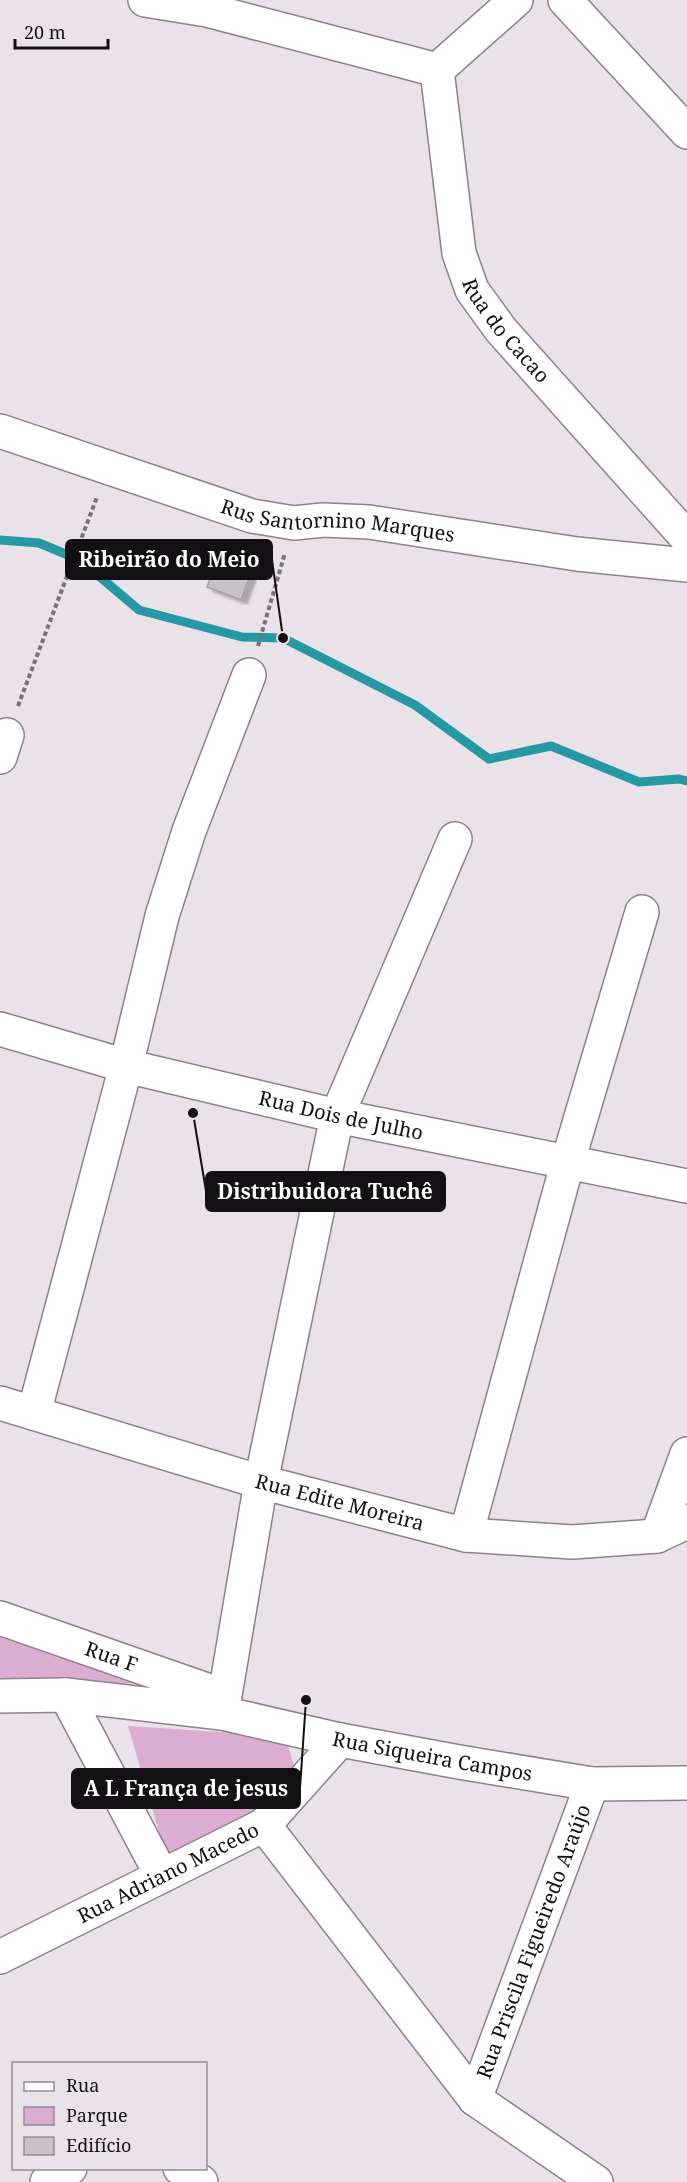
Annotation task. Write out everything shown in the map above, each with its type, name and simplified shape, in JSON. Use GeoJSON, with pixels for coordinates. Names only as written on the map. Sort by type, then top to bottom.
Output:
{"type":"FeatureCollection","features":[{"type":"Feature","properties":{"kind":"street"},"geometry":{"type":"LineString","coordinates":[[145,0],[207,10],[437,70],[516,0]]}},
{"type":"Feature","properties":{"kind":"street"},"geometry":{"type":"LineString","coordinates":[[565,0],[687,132]]}},
{"type":"Feature","properties":{"kind":"street","name":"Rua do Cacao"},"geometry":{"type":"LineString","coordinates":[[437,70],[459,254],[472,290],[501,330],[687,538]]}},
{"type":"Feature","properties":{"kind":"street","name":"Rus Santornino Marques"},"geometry":{"type":"LineString","coordinates":[[0,431],[252,516],[294,523],[323,520],[369,522],[577,554],[687,565]]}},
{"type":"Feature","properties":{"kind":"street"},"geometry":{"type":"LineString","coordinates":[[34,1413],[126,1066],[162,916],[189,831],[249,675]]}},
{"type":"Feature","properties":{"kind":"street"},"geometry":{"type":"LineString","coordinates":[[223,1704],[261,1482],[337,1116],[454,839]]}},
{"type":"Feature","properties":{"kind":"street"},"geometry":{"type":"LineString","coordinates":[[466,1535],[568,1161],[642,912]]}},
{"type":"Feature","properties":{"kind":"street","name":"Rua Dois de Julho"},"geometry":{"type":"LineString","coordinates":[[0,1029],[126,1066],[337,1116],[687,1186]]}},
{"type":"Feature","properties":{"kind":"street","name":"Rua Edite Moreira"},"geometry":{"type":"LineString","coordinates":[[0,1404],[261,1482],[466,1535],[572,1542],[657,1536],[687,1522]]}},
{"type":"Feature","properties":{"kind":"street"},"geometry":{"type":"LineString","coordinates":[[657,1536],[687,1454]]}},
{"type":"Feature","properties":{"kind":"street","name":"Rua F"},"geometry":{"type":"LineString","coordinates":[[0,1618],[223,1704]]}},
{"type":"Feature","properties":{"kind":"street"},"geometry":{"type":"LineString","coordinates":[[66,1695],[162,1876]]}},
{"type":"Feature","properties":{"kind":"street","name":"Rua Siqueira Campos"},"geometry":{"type":"LineString","coordinates":[[0,1696],[66,1695],[223,1704],[340,1740],[459,1762],[592,1784],[687,1783]]}},
{"type":"Feature","properties":{"kind":"street","name":"Rua Adriano Macedo"},"geometry":{"type":"LineString","coordinates":[[0,1957],[264,1825],[340,1740]]}},
{"type":"Feature","properties":{"kind":"street","name":"Rua Priscila Figueiredo Araújo"},"geometry":{"type":"LineString","coordinates":[[475,2098],[592,1784]]}},
{"type":"Feature","properties":{"kind":"street"},"geometry":{"type":"LineString","coordinates":[[264,1825],[475,2098],[596,2182]]}},
{"type":"Feature","properties":{"kind":"street"},"geometry":{"type":"LineString","coordinates":[[47,2182],[68,2170]]}},
{"type":"Feature","properties":{"kind":"street"},"geometry":{"type":"LineString","coordinates":[[182,2170],[201,2182]]}},
{"type":"Feature","properties":{"kind":"path"},"geometry":{"type":"LineString","coordinates":[[4,746],[65,586],[107,467]]}},
{"type":"Feature","properties":{"kind":"path"},"geometry":{"type":"LineString","coordinates":[[263,628],[294,523]]}},
{"type":"Feature","properties":{"kind":"green space"},"geometry":{"type":"Polygon","coordinates":[[[0,1632],[153,1683],[0,1686],[0,1632]]]}},
{"type":"Feature","properties":{"kind":"green space"},"geometry":{"type":"Polygon","coordinates":[[[128,1726],[285,1736],[294,1766],[274,1806],[167,1859],[128,1726]]]}},
{"type":"Feature","properties":{"kind":"building"},"geometry":{"type":"Polygon","coordinates":[[[218,557],[252,570],[241,600],[207,587],[218,557]]]}},
{"type":"Feature","properties":{"kind":"waterway"},"geometry":{"type":"LineString","coordinates":[[0,540],[39,543],[80,560],[139,610],[242,637],[283,638],[415,705],[489,759],[551,746],[639,782],[679,779],[687,781]]}},
{"type":"Feature","properties":{"kind":"place","name":"Ribeirão do Meio"},"geometry":{"type":"Point","coordinates":[283,638]}},
{"type":"Feature","properties":{"kind":"place","name":"Distribuidora Tuchê"},"geometry":{"type":"Point","coordinates":[193,1113]}},
{"type":"Feature","properties":{"kind":"place","name":"A L França de jesus"},"geometry":{"type":"Point","coordinates":[306,1700]}}]}
